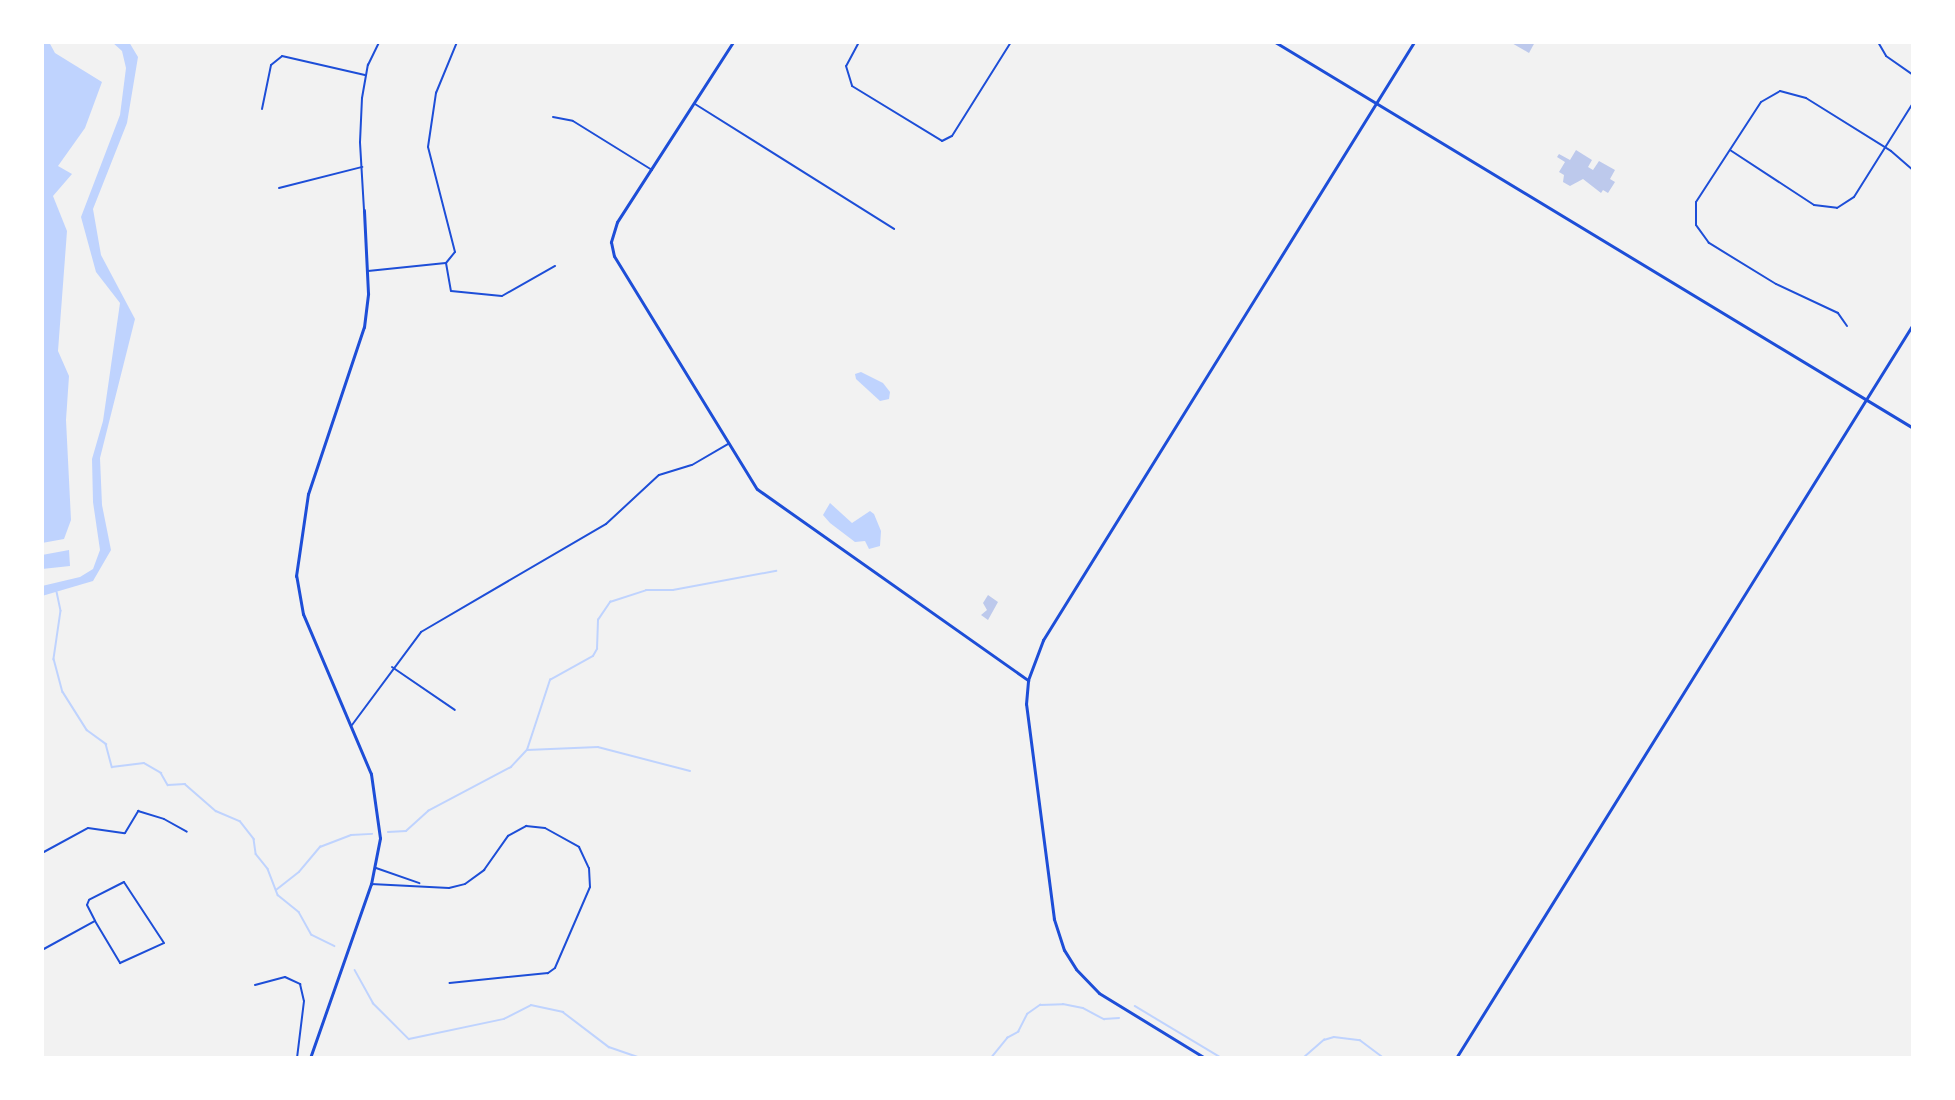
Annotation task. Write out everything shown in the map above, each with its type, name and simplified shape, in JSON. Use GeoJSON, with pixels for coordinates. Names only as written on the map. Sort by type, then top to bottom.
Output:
{"type":"FeatureCollection","features":[{"type":"Feature","properties":{"kind":"street"},"geometry":{"type":"LineString","coordinates":[[310,1058],[376,868],[379,810],[371,774],[303,614],[297,559],[311,482],[364,327],[368,271],[359,126],[365,75],[379,42]]}},
{"type":"Feature","properties":{"kind":"street"},"geometry":{"type":"LineString","coordinates":[[368,271],[446,263],[454,256],[456,242],[432,169],[428,134],[440,82],[457,42]]}},
{"type":"Feature","properties":{"kind":"street"},"geometry":{"type":"LineString","coordinates":[[733,42],[613,229],[611,249],[728,444],[753,483],[769,500],[1028,680]]}},
{"type":"Feature","properties":{"kind":"street"},"geometry":{"type":"LineString","coordinates":[[859,42],[846,66],[852,86],[942,141],[952,136],[1011,42]]}},
{"type":"Feature","properties":{"kind":"street"},"geometry":{"type":"LineString","coordinates":[[1275,42],[1913,428]]}},
{"type":"Feature","properties":{"kind":"street"},"geometry":{"type":"LineString","coordinates":[[1205,1058],[1099,993],[1076,969],[1064,950],[1053,907],[1026,704],[1028,680],[1043,640],[1414,42]]}},
{"type":"Feature","properties":{"kind":"street"},"geometry":{"type":"LineString","coordinates":[[1878,42],[1886,56],[1913,75]]}},
{"type":"Feature","properties":{"kind":"street"},"geometry":{"type":"LineString","coordinates":[[262,109],[271,65],[282,56],[365,75]]}},
{"type":"Feature","properties":{"kind":"street"},"geometry":{"type":"LineString","coordinates":[[1847,326],[1838,314],[1766,278],[1709,243],[1698,231],[1696,202],[1761,102],[1773,94],[1787,91],[1800,95],[1886,147],[1913,170]]}},
{"type":"Feature","properties":{"kind":"street"},"geometry":{"type":"LineString","coordinates":[[1730,150],[1814,205],[1830,208],[1850,201],[1913,103]]}},
{"type":"Feature","properties":{"kind":"street"},"geometry":{"type":"LineString","coordinates":[[695,104],[894,229]]}},
{"type":"Feature","properties":{"kind":"street"},"geometry":{"type":"LineString","coordinates":[[553,117],[573,121],[652,170]]}},
{"type":"Feature","properties":{"kind":"street"},"geometry":{"type":"LineString","coordinates":[[279,188],[362,167]]}},
{"type":"Feature","properties":{"kind":"street"},"geometry":{"type":"LineString","coordinates":[[446,263],[451,291],[502,296],[555,266]]}},
{"type":"Feature","properties":{"kind":"street"},"geometry":{"type":"LineString","coordinates":[[1456,1058],[1913,324]]}},
{"type":"Feature","properties":{"kind":"street"},"geometry":{"type":"LineString","coordinates":[[352,725],[392,667],[421,632],[606,524],[658,475],[699,462],[728,444]]}},
{"type":"Feature","properties":{"kind":"street"},"geometry":{"type":"LineString","coordinates":[[392,667],[455,710]]}},
{"type":"Feature","properties":{"kind":"street"},"geometry":{"type":"LineString","coordinates":[[42,853],[88,828],[125,833],[138,811],[164,819],[187,832]]}},
{"type":"Feature","properties":{"kind":"street"},"geometry":{"type":"LineString","coordinates":[[372,884],[422,884],[449,888],[465,884],[484,870],[511,833],[532,826],[572,841],[589,868],[590,887],[555,968],[548,973],[450,983]]}},
{"type":"Feature","properties":{"kind":"street"},"geometry":{"type":"LineString","coordinates":[[376,868],[422,884]]}},
{"type":"Feature","properties":{"kind":"street"},"geometry":{"type":"LineString","coordinates":[[124,882],[164,943],[124,963],[118,961],[95,921],[88,908],[89,900],[124,882]]}},
{"type":"Feature","properties":{"kind":"street"},"geometry":{"type":"LineString","coordinates":[[42,950],[95,921]]}},
{"type":"Feature","properties":{"kind":"street"},"geometry":{"type":"LineString","coordinates":[[255,985],[285,977],[300,984],[304,1001],[297,1058]]}},
{"type":"Feature","properties":{"kind":"water"},"geometry":{"type":"Polygon","coordinates":[[[42,42],[49,42],[55,53],[102,82],[85,128],[58,166],[72,174],[53,196],[67,231],[58,351],[69,376],[66,420],[71,520],[64,539],[42,543],[42,42]]]}},
{"type":"Feature","properties":{"kind":"water"},"geometry":{"type":"Polygon","coordinates":[[[112,42],[129,42],[138,57],[127,123],[93,209],[101,255],[135,319],[100,458],[102,505],[111,550],[93,581],[42,596],[42,586],[80,577],[93,569],[100,550],[93,502],[92,459],[103,421],[120,303],[96,272],[81,217],[120,115],[126,68],[122,51],[112,42]]]}},
{"type":"Feature","properties":{"kind":"water"},"geometry":{"type":"Polygon","coordinates":[[[861,372],[883,383],[890,392],[889,399],[880,401],[856,379],[855,374],[861,372]]]}},
{"type":"Feature","properties":{"kind":"water"},"geometry":{"type":"Polygon","coordinates":[[[830,503],[852,523],[870,511],[874,514],[881,531],[880,546],[869,549],[865,541],[855,542],[830,523],[823,515],[830,503]]]}},
{"type":"Feature","properties":{"kind":"water"},"geometry":{"type":"Polygon","coordinates":[[[69,550],[70,566],[42,569],[42,555],[69,550]]]}},
{"type":"Feature","properties":{"kind":"building"},"geometry":{"type":"Polygon","coordinates":[[[1510,42],[1535,42],[1529,53],[1510,42]]]}},
{"type":"Feature","properties":{"kind":"building"},"geometry":{"type":"Polygon","coordinates":[[[1576,150],[1592,160],[1588,167],[1593,170],[1599,161],[1615,170],[1610,179],[1615,182],[1608,193],[1603,190],[1601,193],[1583,179],[1570,186],[1563,182],[1564,175],[1559,172],[1565,162],[1557,157],[1559,154],[1570,160],[1576,150]]]}},
{"type":"Feature","properties":{"kind":"building"},"geometry":{"type":"Polygon","coordinates":[[[988,595],[998,602],[988,620],[981,615],[987,610],[983,603],[988,595]]]}},
{"type":"Feature","properties":{"kind":"waterway"},"geometry":{"type":"LineString","coordinates":[[388,832],[406,831],[428,811],[511,767],[527,750],[550,680],[593,656],[597,649],[598,620],[610,602],[646,590],[673,590],[776,571]]}},
{"type":"Feature","properties":{"kind":"waterway"},"geometry":{"type":"LineString","coordinates":[[57,592],[61,611],[54,659],[63,692],[87,730],[106,744],[112,767],[144,763],[161,773],[168,785],[185,784],[216,811],[240,821],[254,839],[256,854],[268,869],[278,895],[299,912],[312,935],[335,946]]}},
{"type":"Feature","properties":{"kind":"waterway"},"geometry":{"type":"LineString","coordinates":[[527,750],[598,747],[690,771]]}},
{"type":"Feature","properties":{"kind":"waterway"},"geometry":{"type":"LineString","coordinates":[[276,890],[299,872],[320,847],[351,835],[372,834]]}},
{"type":"Feature","properties":{"kind":"waterway"},"geometry":{"type":"LineString","coordinates":[[355,970],[373,1003],[409,1039],[504,1019],[531,1005],[563,1012],[609,1047],[641,1058]]}},
{"type":"Feature","properties":{"kind":"waterway"},"geometry":{"type":"LineString","coordinates":[[991,1058],[1007,1038],[1018,1032],[1027,1014],[1040,1005],[1063,1004],[1083,1008],[1104,1019],[1119,1018]]}},
{"type":"Feature","properties":{"kind":"waterway"},"geometry":{"type":"LineString","coordinates":[[1135,1006],[1222,1058]]}},
{"type":"Feature","properties":{"kind":"waterway"},"geometry":{"type":"LineString","coordinates":[[1303,1058],[1324,1040],[1334,1037],[1360,1040],[1384,1058]]}}]}
